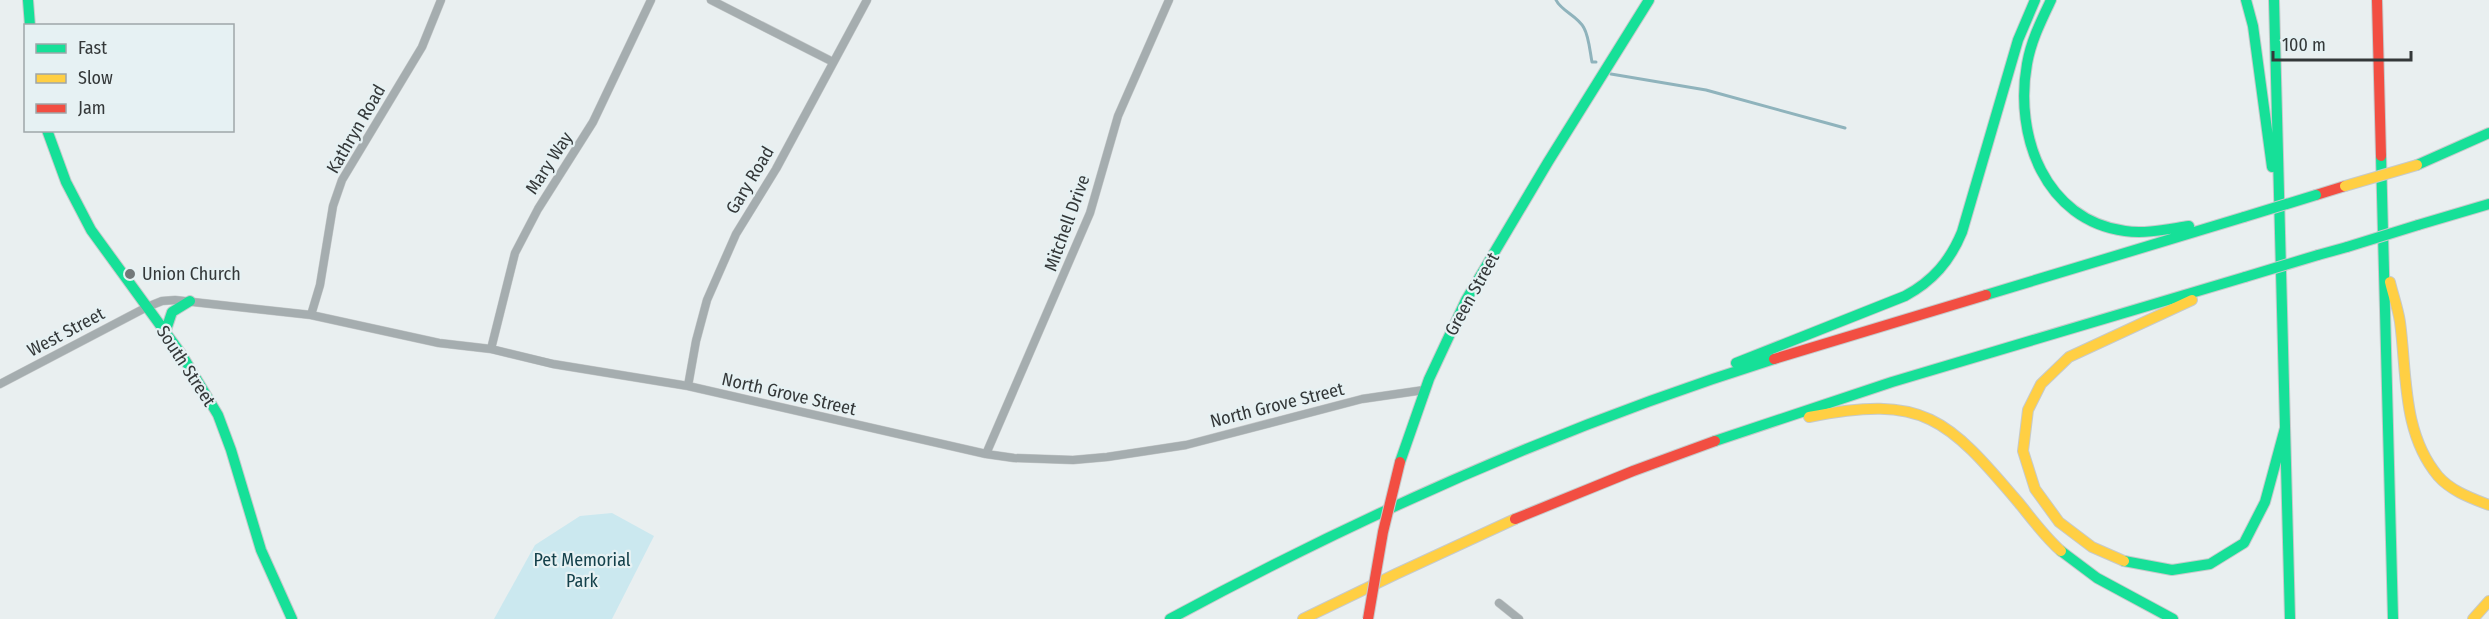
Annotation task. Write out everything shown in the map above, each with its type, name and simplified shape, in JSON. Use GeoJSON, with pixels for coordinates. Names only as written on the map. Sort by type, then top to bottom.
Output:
{"type":"FeatureCollection","features":[{"type":"Feature","properties":{"kind":"main road"},"geometry":{"type":"LineString","coordinates":[[28,0],[30,24]]}},
{"type":"Feature","properties":{"kind":"main road"},"geometry":{"type":"LineString","coordinates":[[1170,619],[1308,547],[1410,499],[1533,446],[1905,296],[1934,277],[1951,256],[1962,232],[2018,40],[2035,0]]}},
{"type":"Feature","properties":{"kind":"main road"},"geometry":{"type":"LineString","coordinates":[[2051,0],[2038,23],[2028,54],[2023,99],[2027,129],[2034,155],[2043,175],[2058,197],[2076,212],[2091,220],[2109,227],[2130,231],[2157,231],[2244,217]]}},
{"type":"Feature","properties":{"kind":"main road"},"geometry":{"type":"LineString","coordinates":[[2246,0],[2253,26],[2267,142],[2279,202]]}},
{"type":"Feature","properties":{"kind":"main road"},"geometry":{"type":"LineString","coordinates":[[2274,0],[2290,619]]}},
{"type":"Feature","properties":{"kind":"main road"},"geometry":{"type":"LineString","coordinates":[[2377,0],[2393,619]]}},
{"type":"Feature","properties":{"kind":"main road"},"geometry":{"type":"LineString","coordinates":[[2378,22],[2384,0]]}},
{"type":"Feature","properties":{"kind":"main road","name":"Green Street"},"geometry":{"type":"LineString","coordinates":[[1368,619],[1383,532],[1400,462],[1424,390],[1473,288],[1645,2]]}},
{"type":"Feature","properties":{"kind":"main road","name":"South Street"},"geometry":{"type":"LineString","coordinates":[[48,132],[70,193],[92,232],[165,333],[207,395],[220,420],[241,477],[258,540],[292,619]]}},
{"type":"Feature","properties":{"kind":"main road"},"geometry":{"type":"LineString","coordinates":[[2417,165],[2489,133]]}},
{"type":"Feature","properties":{"kind":"main road"},"geometry":{"type":"LineString","coordinates":[[1633,407],[1769,360],[2489,144]]}},
{"type":"Feature","properties":{"kind":"main road"},"geometry":{"type":"LineString","coordinates":[[1303,619],[1427,559],[1531,513],[1711,442],[1840,399],[2489,204]]}},
{"type":"Feature","properties":{"kind":"main road"},"geometry":{"type":"LineString","coordinates":[[2418,225],[2489,210]]}},
{"type":"Feature","properties":{"kind":"main road"},"geometry":{"type":"LineString","coordinates":[[2384,258],[2399,319],[2409,414],[2416,440],[2429,465],[2447,484],[2463,495],[2489,505]]}},
{"type":"Feature","properties":{"kind":"main road"},"geometry":{"type":"LineString","coordinates":[[2124,573],[2092,556],[2069,539],[2036,498],[2027,477],[2022,453],[2024,423],[2030,405],[2039,387],[2052,371],[2077,352],[2245,277]]}},
{"type":"Feature","properties":{"kind":"main road"},"geometry":{"type":"LineString","coordinates":[[165,333],[172,312],[190,301]]}},
{"type":"Feature","properties":{"kind":"main road"},"geometry":{"type":"LineString","coordinates":[[1711,442],[1853,408],[1884,407],[1924,416],[1952,431],[1975,451],[2048,538],[2068,556],[2173,619]]}},
{"type":"Feature","properties":{"kind":"main road"},"geometry":{"type":"LineString","coordinates":[[2195,578],[2228,559],[2251,532],[2268,494],[2285,428]]}},
{"type":"Feature","properties":{"kind":"main road"},"geometry":{"type":"LineString","coordinates":[[2473,619],[2489,601]]}},
{"type":"Feature","properties":{"kind":"street","name":"Kathryn Road"},"geometry":{"type":"LineString","coordinates":[[311,315],[320,285],[333,206],[342,180],[422,47],[441,0]]}},
{"type":"Feature","properties":{"kind":"street","name":"Mary Way"},"geometry":{"type":"LineString","coordinates":[[491,349],[516,253],[538,209],[593,122],[651,0]]}},
{"type":"Feature","properties":{"kind":"street"},"geometry":{"type":"LineString","coordinates":[[711,0],[833,62]]}},
{"type":"Feature","properties":{"kind":"street","name":"Gary Road"},"geometry":{"type":"LineString","coordinates":[[688,386],[696,341],[707,300],[736,234],[776,169],[867,0]]}},
{"type":"Feature","properties":{"kind":"street","name":"Mitchell Drive"},"geometry":{"type":"LineString","coordinates":[[986,454],[1090,213],[1118,116],[1169,0]]}},
{"type":"Feature","properties":{"kind":"street","name":"North Grove Street"},"geometry":{"type":"LineString","coordinates":[[147,307],[162,301],[190,301],[311,315],[439,343],[491,349],[553,364],[688,386],[986,454],[1014,458],[1073,460],[1186,445],[1362,399],[1424,390]]}},
{"type":"Feature","properties":{"kind":"street","name":"West Street"},"geometry":{"type":"LineString","coordinates":[[0,384],[147,307]]}},
{"type":"Feature","properties":{"kind":"street"},"geometry":{"type":"LineString","coordinates":[[1499,603],[1519,619]]}},
{"type":"Feature","properties":{"kind":"green space","name":"Pet Memorial Park"},"geometry":{"type":"Polygon","coordinates":[[[612,513],[654,536],[612,619],[494,619],[535,545],[580,516],[612,513]]]}},
{"type":"Feature","properties":{"kind":"waterway"},"geometry":{"type":"LineString","coordinates":[[1556,0],[1584,28],[1592,62],[1596,62]]}},
{"type":"Feature","properties":{"kind":"waterway"},"geometry":{"type":"LineString","coordinates":[[1611,74],[1706,90],[1845,128]]}},
{"type":"Feature","properties":{"kind":"traffic: fast"},"geometry":{"type":"LineString","coordinates":[[28,0],[30,24]]}},
{"type":"Feature","properties":{"kind":"traffic: fast"},"geometry":{"type":"LineString","coordinates":[[1400,462],[1429,379],[1466,300],[1548,162],[1649,0]]}},
{"type":"Feature","properties":{"kind":"traffic: fast"},"geometry":{"type":"LineString","coordinates":[[1736,363],[1905,296],[1924,284],[1940,269],[1962,232],[2018,40],[2035,0]]}},
{"type":"Feature","properties":{"kind":"traffic: fast"},"geometry":{"type":"LineString","coordinates":[[2051,0],[2031,47],[2024,91],[2031,146],[2041,170],[2055,192],[2074,210],[2097,224],[2133,232],[2189,226]]}},
{"type":"Feature","properties":{"kind":"traffic: fast"},"geometry":{"type":"LineString","coordinates":[[2246,0],[2253,26],[2272,167]]}},
{"type":"Feature","properties":{"kind":"traffic: fast"},"geometry":{"type":"LineString","coordinates":[[2274,0],[2290,619]]}},
{"type":"Feature","properties":{"kind":"traffic: fast"},"geometry":{"type":"LineString","coordinates":[[48,132],[66,182],[91,230],[182,355],[218,415],[261,550],[292,619]]}},
{"type":"Feature","properties":{"kind":"traffic: fast"},"geometry":{"type":"LineString","coordinates":[[2417,165],[2489,133]]}},
{"type":"Feature","properties":{"kind":"traffic: fast"},"geometry":{"type":"LineString","coordinates":[[2381,156],[2393,619]]}},
{"type":"Feature","properties":{"kind":"traffic: fast"},"geometry":{"type":"LineString","coordinates":[[2244,217],[2316,195]]}},
{"type":"Feature","properties":{"kind":"traffic: fast"},"geometry":{"type":"LineString","coordinates":[[2418,225],[2489,204]]}},
{"type":"Feature","properties":{"kind":"traffic: fast"},"geometry":{"type":"LineString","coordinates":[[1986,295],[2244,217]]}},
{"type":"Feature","properties":{"kind":"traffic: fast"},"geometry":{"type":"LineString","coordinates":[[2347,247],[2418,225]]}},
{"type":"Feature","properties":{"kind":"traffic: fast"},"geometry":{"type":"LineString","coordinates":[[2318,255],[2347,247]]}},
{"type":"Feature","properties":{"kind":"traffic: fast"},"geometry":{"type":"LineString","coordinates":[[2245,277],[2318,255]]}},
{"type":"Feature","properties":{"kind":"traffic: fast"},"geometry":{"type":"LineString","coordinates":[[1715,441],[1892,382],[2245,277]]}},
{"type":"Feature","properties":{"kind":"traffic: fast"},"geometry":{"type":"LineString","coordinates":[[165,333],[172,312],[190,301]]}},
{"type":"Feature","properties":{"kind":"traffic: fast"},"geometry":{"type":"LineString","coordinates":[[1170,619],[1317,543],[1466,474],[1618,413],[1774,359]]}},
{"type":"Feature","properties":{"kind":"traffic: fast"},"geometry":{"type":"LineString","coordinates":[[2124,561],[2172,570],[2210,564],[2244,543],[2265,502],[2285,428]]}},
{"type":"Feature","properties":{"kind":"traffic: fast"},"geometry":{"type":"LineString","coordinates":[[2061,551],[2097,578],[2173,619]]}},
{"type":"Feature","properties":{"kind":"traffic: slow"},"geometry":{"type":"LineString","coordinates":[[2345,186],[2417,165]]}},
{"type":"Feature","properties":{"kind":"traffic: slow"},"geometry":{"type":"LineString","coordinates":[[2390,282],[2399,317],[2408,402],[2418,441],[2426,459],[2443,481],[2462,493],[2489,505]]}},
{"type":"Feature","properties":{"kind":"traffic: slow"},"geometry":{"type":"LineString","coordinates":[[2124,561],[2092,547],[2059,522],[2035,489],[2023,451],[2028,410],[2041,384],[2069,357],[2192,300]]}},
{"type":"Feature","properties":{"kind":"traffic: slow"},"geometry":{"type":"LineString","coordinates":[[1809,417],[1880,409],[1907,412],[1930,420],[1951,432],[1972,450],[2061,551]]}},
{"type":"Feature","properties":{"kind":"traffic: slow"},"geometry":{"type":"LineString","coordinates":[[1303,619],[1515,519]]}},
{"type":"Feature","properties":{"kind":"traffic: slow"},"geometry":{"type":"LineString","coordinates":[[2473,619],[2489,601]]}},
{"type":"Feature","properties":{"kind":"traffic: jam"},"geometry":{"type":"LineString","coordinates":[[2377,0],[2381,156]]}},
{"type":"Feature","properties":{"kind":"traffic: jam"},"geometry":{"type":"LineString","coordinates":[[2316,195],[2345,186]]}},
{"type":"Feature","properties":{"kind":"traffic: jam"},"geometry":{"type":"LineString","coordinates":[[1774,359],[1986,295]]}},
{"type":"Feature","properties":{"kind":"traffic: jam"},"geometry":{"type":"LineString","coordinates":[[1515,519],[1633,471],[1715,441]]}},
{"type":"Feature","properties":{"kind":"traffic: jam"},"geometry":{"type":"LineString","coordinates":[[1368,619],[1383,532],[1400,462]]}},
{"type":"Feature","properties":{"kind":"place","name":"Union Church"},"geometry":{"type":"Point","coordinates":[130,274]}}]}
